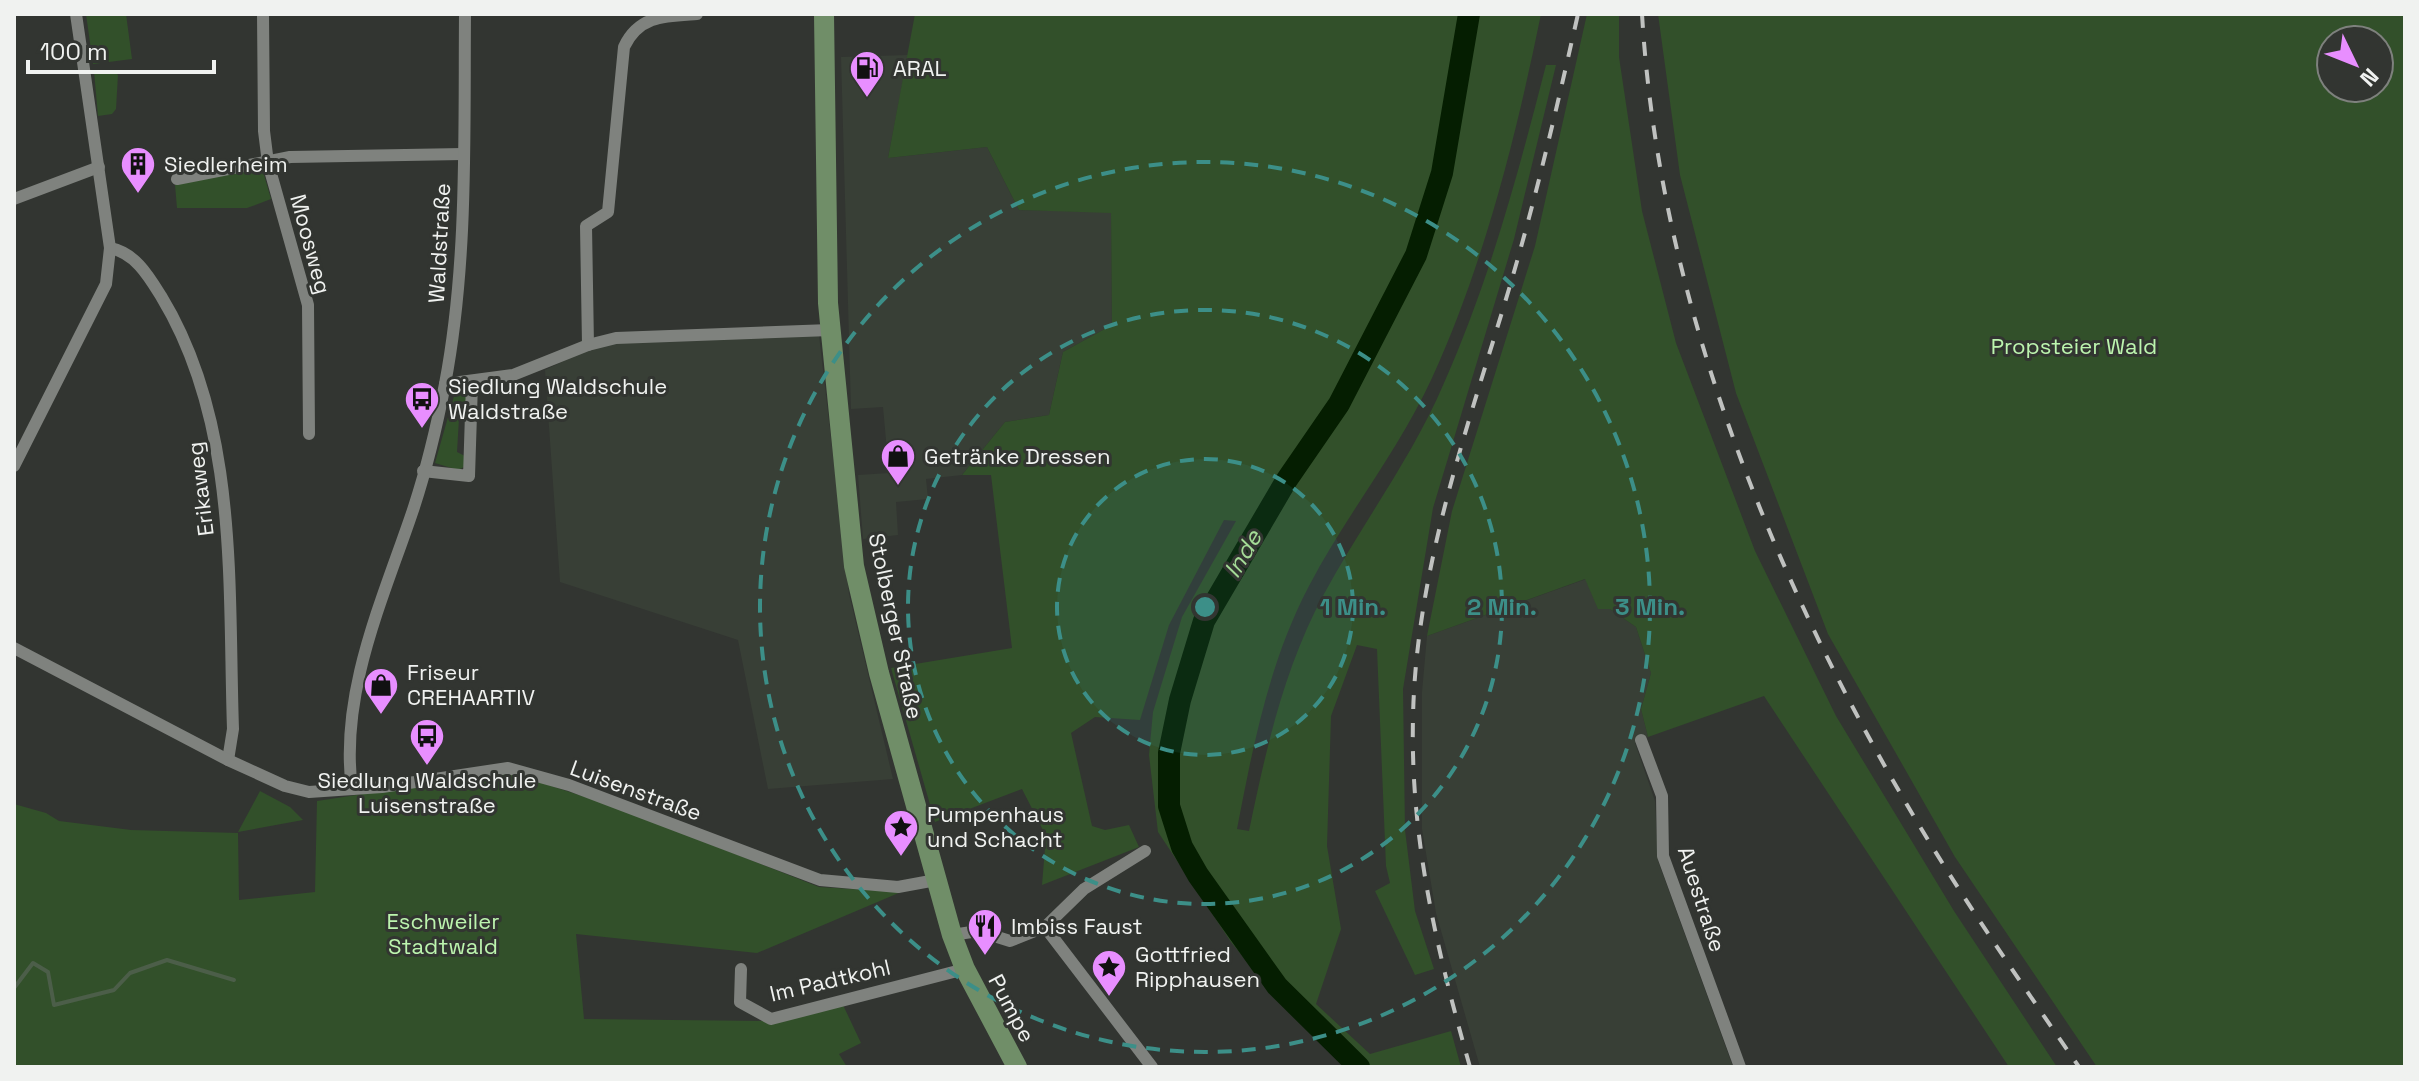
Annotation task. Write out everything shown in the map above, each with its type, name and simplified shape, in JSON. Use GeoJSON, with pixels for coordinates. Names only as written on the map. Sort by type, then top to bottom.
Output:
{"type":"FeatureCollection","features":[{"type":"Feature","properties":{"kind":"main road","name":"Stolberger Straße"},"geometry":{"type":"LineString","coordinates":[[824,14],[830,330],[854,566],[879,673],[936,880]]}},
{"type":"Feature","properties":{"kind":"main road","name":"Pumpe"},"geometry":{"type":"LineString","coordinates":[[936,880],[965,969],[1017,1067]]}},
{"type":"Feature","properties":{"kind":"street"},"geometry":{"type":"LineString","coordinates":[[14,466],[106,284],[110,248],[76,14]]}},
{"type":"Feature","properties":{"kind":"street","name":"Moosweg"},"geometry":{"type":"LineString","coordinates":[[263,14],[264,131],[268,163],[308,305],[309,434]]}},
{"type":"Feature","properties":{"kind":"street","name":"Waldstraße"},"geometry":{"type":"LineString","coordinates":[[352,789],[347,751],[363,657],[423,471],[445,384],[456,315],[465,14]]}},
{"type":"Feature","properties":{"kind":"street"},"geometry":{"type":"LineString","coordinates":[[588,345],[586,226],[608,212],[624,47],[629,37],[646,21],[697,14]]}},
{"type":"Feature","properties":{"kind":"street"},"geometry":{"type":"LineString","coordinates":[[177,179],[290,157],[463,154]]}},
{"type":"Feature","properties":{"kind":"street"},"geometry":{"type":"LineString","coordinates":[[14,199],[99,167]]}},
{"type":"Feature","properties":{"kind":"street","name":"Erikaweg"},"geometry":{"type":"LineString","coordinates":[[110,248],[125,251],[145,271],[169,309],[191,356],[211,421],[226,527],[233,729],[228,760]]}},
{"type":"Feature","properties":{"kind":"street"},"geometry":{"type":"LineString","coordinates":[[445,384],[472,383],[545,365],[588,345],[639,336],[830,330]]}},
{"type":"Feature","properties":{"kind":"street"},"geometry":{"type":"LineString","coordinates":[[423,471],[469,476],[472,383]]}},
{"type":"Feature","properties":{"kind":"street","name":"Luisenstraße"},"geometry":{"type":"LineString","coordinates":[[14,648],[228,760],[285,786],[309,792],[352,789],[508,768],[580,789],[820,880],[898,887],[936,880]]}},
{"type":"Feature","properties":{"kind":"street","name":"Auestraße"},"geometry":{"type":"LineString","coordinates":[[1641,740],[1662,796],[1663,856],[1740,1067]]}},
{"type":"Feature","properties":{"kind":"street"},"geometry":{"type":"LineString","coordinates":[[952,935],[978,931],[1010,941],[1045,927],[1084,889],[1145,851]]}},
{"type":"Feature","properties":{"kind":"street"},"geometry":{"type":"LineString","coordinates":[[1045,927],[1152,1067]]}},
{"type":"Feature","properties":{"kind":"street","name":"Im Padtkohl"},"geometry":{"type":"LineString","coordinates":[[741,969],[740,1002],[771,1019],[965,969]]}},
{"type":"Feature","properties":{"kind":"shaded area"},"geometry":{"type":"Polygon","coordinates":[[[908,55],[888,158],[987,147],[1019,210],[1111,212],[1112,325],[1063,352],[1049,415],[1005,422],[962,475],[926,479],[928,499],[896,502],[898,535],[863,539],[858,475],[889,473],[883,407],[851,409],[841,57],[908,55]]]}},
{"type":"Feature","properties":{"kind":"shaded area"},"geometry":{"type":"Polygon","coordinates":[[[819,335],[849,594],[893,779],[768,789],[738,640],[560,582],[545,370],[589,349],[618,343],[819,335]]]}},
{"type":"Feature","properties":{"kind":"shaded area"},"geometry":{"type":"Polygon","coordinates":[[[1586,579],[1610,609],[1636,627],[1651,673],[1641,709],[1648,737],[1635,743],[1655,801],[1658,861],[1733,1067],[1480,1067],[1436,913],[1422,829],[1422,692],[1427,636],[1586,579]]]}},
{"type":"Feature","properties":{"kind":"green space"},"geometry":{"type":"Polygon","coordinates":[[[86,14],[126,14],[132,59],[93,64],[86,14]]]}},
{"type":"Feature","properties":{"kind":"green space"},"geometry":{"type":"Polygon","coordinates":[[[915,14],[1541,14],[1497,199],[1451,335],[1418,405],[1339,534],[1295,615],[1264,705],[1237,829],[1249,831],[1278,710],[1310,622],[1339,567],[1417,437],[1460,344],[1502,226],[1546,65],[1556,65],[1514,239],[1433,508],[1403,689],[1405,830],[1415,911],[1434,969],[1415,975],[1375,891],[1390,883],[1386,866],[1377,649],[1357,645],[1331,716],[1327,846],[1341,929],[1316,1004],[1370,1054],[1451,1031],[1461,1067],[1351,1067],[1271,991],[1231,942],[1158,832],[1149,755],[1153,712],[1182,617],[1236,521],[1224,520],[1169,625],[1140,720],[1095,717],[1071,733],[1092,826],[1105,830],[1129,825],[1139,847],[1042,885],[1046,836],[1022,789],[935,822],[891,668],[1012,648],[991,475],[962,475],[1005,422],[1049,415],[1063,352],[1112,325],[1111,213],[1019,210],[987,147],[888,158],[915,14]]]}},
{"type":"Feature","properties":{"kind":"green space"},"geometry":{"type":"Polygon","coordinates":[[[1587,14],[1619,14],[1619,57],[1642,211],[1676,343],[1755,551],[1836,716],[1954,911],[2057,1067],[2009,1067],[1764,696],[1648,737],[1641,709],[1651,673],[1636,627],[1610,609],[1598,609],[1585,579],[1427,636],[1452,511],[1535,246],[1587,14]]]}},
{"type":"Feature","properties":{"kind":"green space","name":"Propsteier Wald"},"geometry":{"type":"Polygon","coordinates":[[[1658,14],[2405,14],[2405,1067],[2097,1067],[1955,857],[1828,634],[1736,393],[1680,175],[1658,14]]]}},
{"type":"Feature","properties":{"kind":"green space"},"geometry":{"type":"Polygon","coordinates":[[[112,70],[118,75],[116,109],[112,114],[98,116],[94,71],[112,70]]]}},
{"type":"Feature","properties":{"kind":"green space"},"geometry":{"type":"Polygon","coordinates":[[[262,168],[271,199],[247,208],[177,208],[175,185],[262,168]]]}},
{"type":"Feature","properties":{"kind":"green space"},"geometry":{"type":"Polygon","coordinates":[[[456,389],[469,393],[469,405],[460,401],[457,452],[467,457],[468,465],[458,470],[435,463],[456,389]]]}},
{"type":"Feature","properties":{"kind":"green space","name":"Eschweiler Stadtwald"},"geometry":{"type":"Polygon","coordinates":[[[508,772],[613,806],[819,887],[901,892],[757,953],[576,934],[584,1019],[771,1021],[843,1005],[861,1043],[839,1054],[847,1067],[14,1067],[14,804],[46,813],[59,821],[131,830],[238,833],[239,900],[315,892],[317,801],[508,772]]]}},
{"type":"Feature","properties":{"kind":"green space"},"geometry":{"type":"Polygon","coordinates":[[[260,791],[290,807],[303,820],[238,832],[260,791]]]}},
{"type":"Feature","properties":{"kind":"waterway","name":"Inde"},"geometry":{"type":"LineString","coordinates":[[1359,1067],[1277,986],[1198,875],[1182,847],[1169,806],[1169,753],[1180,700],[1204,621],[1286,481],[1339,404],[1416,255],[1442,173],[1469,14]]}},
{"type":"Feature","properties":{"kind":"waterway"},"geometry":{"type":"LineString","coordinates":[[14,988],[33,963],[48,972],[54,1005],[114,990],[130,973],[167,960],[234,980]]}},
{"type":"Feature","properties":{"kind":"railway"},"geometry":{"type":"LineString","coordinates":[[1470,1067],[1437,937],[1421,851],[1413,762],[1416,662],[1423,608],[1446,500],[1528,221],[1578,14]]}},
{"type":"Feature","properties":{"kind":"railway"},"geometry":{"type":"LineString","coordinates":[[1642,14],[1653,121],[1672,227],[1699,332],[1732,435],[1772,537],[1817,636],[1866,732],[1919,825],[2079,1067]]}},
{"type":"Feature","properties":{"kind":"place","name":"ARAL"},"geometry":{"type":"Point","coordinates":[867,99]}},
{"type":"Feature","properties":{"kind":"place","name":"Siedlerheim"},"geometry":{"type":"Point","coordinates":[138,195]}},
{"type":"Feature","properties":{"kind":"place","name":"Siedlung Waldschule Waldstraße"},"geometry":{"type":"Point","coordinates":[422,430]}},
{"type":"Feature","properties":{"kind":"place","name":"Getränke Dressen"},"geometry":{"type":"Point","coordinates":[898,487]}},
{"type":"Feature","properties":{"kind":"place","name":"Friseur CREHAARTIV"},"geometry":{"type":"Point","coordinates":[381,716]}},
{"type":"Feature","properties":{"kind":"place","name":"Siedlung Waldschule Luisenstraße"},"geometry":{"type":"Point","coordinates":[427,767]}},
{"type":"Feature","properties":{"kind":"place","name":"Pumpenhaus und Schacht"},"geometry":{"type":"Point","coordinates":[901,858]}},
{"type":"Feature","properties":{"kind":"place","name":"Imbiss Faust"},"geometry":{"type":"Point","coordinates":[985,957]}},
{"type":"Feature","properties":{"kind":"place","name":"Gottfried Ripphausen"},"geometry":{"type":"Point","coordinates":[1109,998]}}]}
